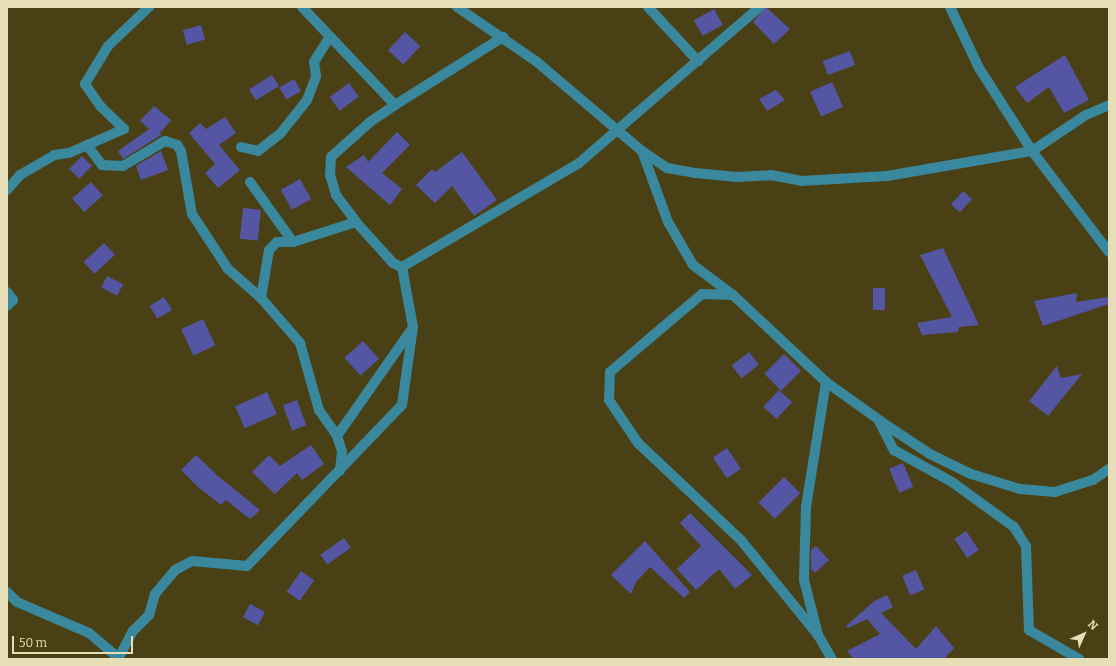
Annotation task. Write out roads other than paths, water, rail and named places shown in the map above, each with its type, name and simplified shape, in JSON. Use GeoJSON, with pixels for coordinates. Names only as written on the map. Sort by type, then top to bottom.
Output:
{"type":"FeatureCollection","features":[{"type":"Feature","properties":{"kind":"street"},"geometry":{"type":"LineString","coordinates":[[7,190],[20,175],[54,155],[69,153],[124,129],[101,107],[85,84],[108,46],[149,7]]}},
{"type":"Feature","properties":{"kind":"street"},"geometry":{"type":"LineString","coordinates":[[302,7],[329,38],[355,60],[395,105]]}},
{"type":"Feature","properties":{"kind":"street"},"geometry":{"type":"LineString","coordinates":[[457,7],[503,37],[642,151],[667,168],[695,173],[737,177],[771,175],[801,181],[887,176],[1032,152],[1086,115],[1109,105]]}},
{"type":"Feature","properties":{"kind":"street"},"geometry":{"type":"LineString","coordinates":[[648,7],[698,61]]}},
{"type":"Feature","properties":{"kind":"street"},"geometry":{"type":"LineString","coordinates":[[402,267],[579,163],[618,131],[760,7]]}},
{"type":"Feature","properties":{"kind":"street"},"geometry":{"type":"LineString","coordinates":[[950,7],[979,68],[1032,152],[1109,252]]}},
{"type":"Feature","properties":{"kind":"street"},"geometry":{"type":"LineString","coordinates":[[402,267],[393,263],[356,222],[336,195],[330,175],[331,157],[370,122],[503,37]]}},
{"type":"Feature","properties":{"kind":"street"},"geometry":{"type":"LineString","coordinates":[[241,146],[258,151],[280,134],[307,100],[316,76],[314,62],[329,38]]}},
{"type":"Feature","properties":{"kind":"street"},"geometry":{"type":"LineString","coordinates":[[87,145],[102,165],[123,166],[165,141],[177,145],[181,151],[192,214],[228,270],[261,298],[300,343],[319,410],[337,436],[342,451],[340,471]]}},
{"type":"Feature","properties":{"kind":"street"},"geometry":{"type":"LineString","coordinates":[[642,151],[668,222],[693,265],[733,295],[826,382],[878,419],[930,454],[970,474],[1020,489],[1055,492],[1093,480],[1109,469]]}},
{"type":"Feature","properties":{"kind":"street"},"geometry":{"type":"LineString","coordinates":[[250,182],[293,242]]}},
{"type":"Feature","properties":{"kind":"street"},"geometry":{"type":"LineString","coordinates":[[261,298],[269,250],[277,242],[293,242],[356,222]]}},
{"type":"Feature","properties":{"kind":"street"},"geometry":{"type":"LineString","coordinates":[[7,592],[17,602],[89,633],[118,659],[133,631],[149,615],[155,594],[175,570],[192,561],[247,566],[402,405],[413,327],[402,267]]}},
{"type":"Feature","properties":{"kind":"street"},"geometry":{"type":"LineString","coordinates":[[7,292],[13,300],[7,306]]}},
{"type":"Feature","properties":{"kind":"street"},"geometry":{"type":"LineString","coordinates":[[733,295],[702,294],[673,318],[610,372],[609,400],[638,443],[740,538],[818,635],[832,659]]}},
{"type":"Feature","properties":{"kind":"street"},"geometry":{"type":"LineString","coordinates":[[337,436],[413,327]]}},
{"type":"Feature","properties":{"kind":"street"},"geometry":{"type":"LineString","coordinates":[[818,635],[804,580],[806,507],[826,382]]}},
{"type":"Feature","properties":{"kind":"street"},"geometry":{"type":"LineString","coordinates":[[878,419],[894,450],[952,482],[1014,527],[1026,546],[1030,630],[1079,659]]}}]}
